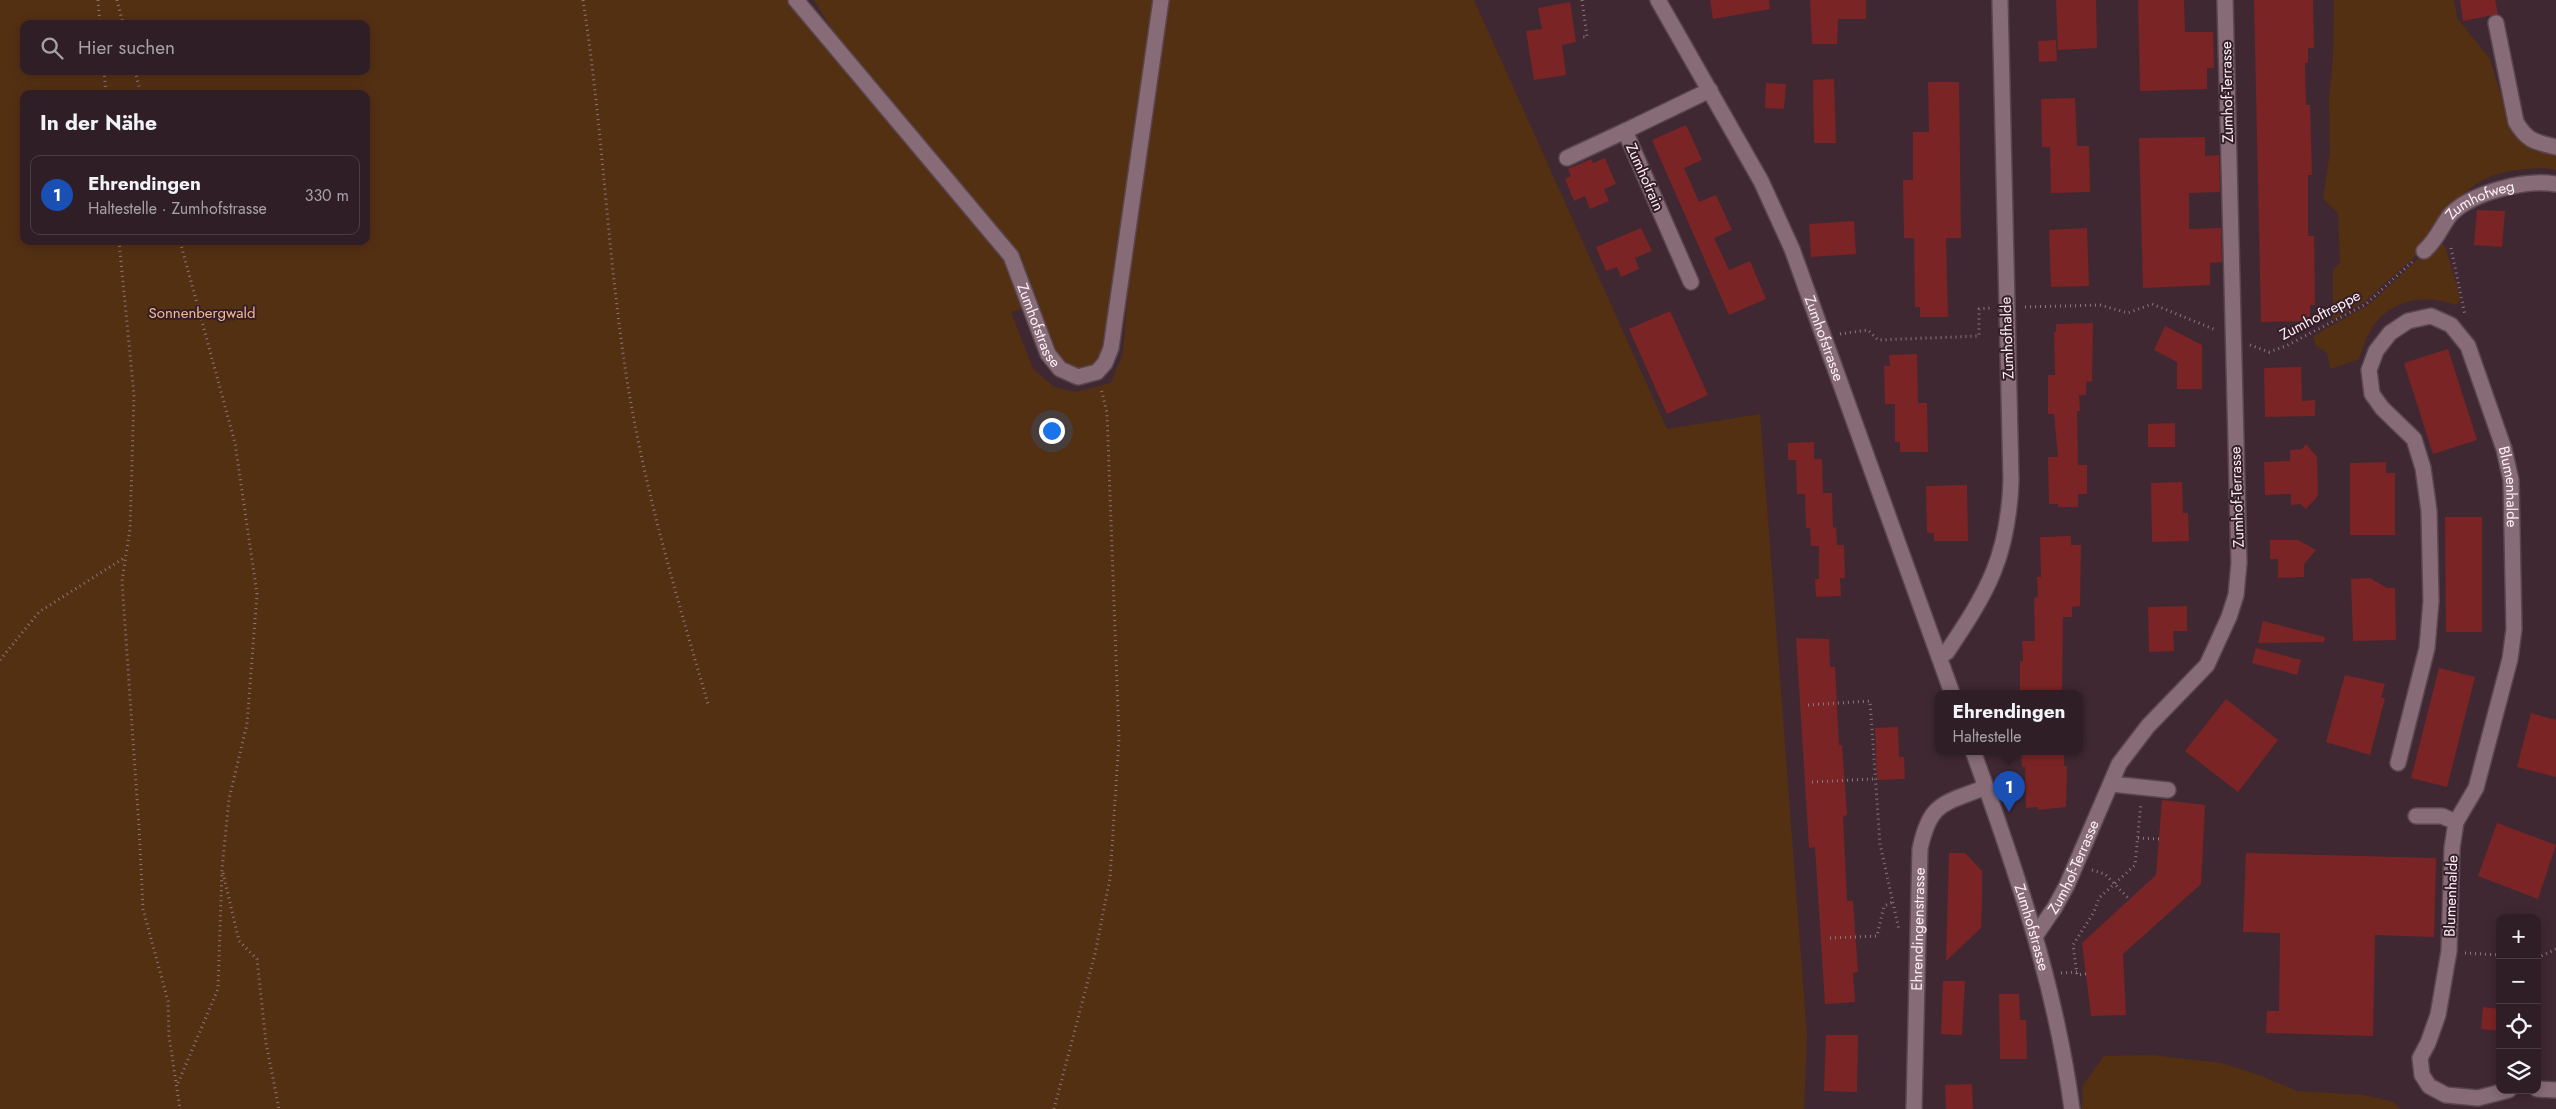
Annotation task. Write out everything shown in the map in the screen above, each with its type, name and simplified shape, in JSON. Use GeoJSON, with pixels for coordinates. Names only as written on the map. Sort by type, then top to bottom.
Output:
{"type":"FeatureCollection","features":[{"type":"Feature","properties":{"kind":"street","name":"Zumhofstrasse"},"geometry":{"type":"LineString","coordinates":[[796,0],[1010,256],[1048,354],[1060,369],[1078,376],[1097,372]]}},
{"type":"Feature","properties":{"kind":"street"},"geometry":{"type":"LineString","coordinates":[[1097,372],[1105,363],[1112,340],[1161,0]]}},
{"type":"Feature","properties":{"kind":"street","name":"Zumhofstrasse"},"geometry":{"type":"LineString","coordinates":[[1658,0],[1761,181],[1792,249],[1951,690]]}},
{"type":"Feature","properties":{"kind":"street","name":"Zumhofhalde"},"geometry":{"type":"LineString","coordinates":[[1939,657],[1947,652],[1986,589],[2005,538],[2010,510],[2011,481],[2000,0]]}},
{"type":"Feature","properties":{"kind":"street","name":"Zumhof-Terrasse"},"geometry":{"type":"LineString","coordinates":[[2036,935],[2056,907],[2119,764],[2148,726],[2207,664],[2227,623],[2236,595],[2238,556],[2225,0]]}},
{"type":"Feature","properties":{"kind":"street"},"geometry":{"type":"LineString","coordinates":[[2496,23],[2516,122],[2524,136],[2536,142],[2556,147]]}},
{"type":"Feature","properties":{"kind":"street","name":"Zumhofrain"},"geometry":{"type":"LineString","coordinates":[[1691,282],[1625,131],[1710,90]]}},
{"type":"Feature","properties":{"kind":"street"},"geometry":{"type":"LineString","coordinates":[[1567,158],[1625,131]]}},
{"type":"Feature","properties":{"kind":"street","name":"Zumhofweg"},"geometry":{"type":"LineString","coordinates":[[2424,251],[2435,241],[2450,215],[2468,200],[2519,186],[2556,184]]}},
{"type":"Feature","properties":{"kind":"street","name":"Blumenhalde"},"geometry":{"type":"LineString","coordinates":[[2398,764],[2427,648],[2431,601],[2429,511],[2423,468],[2414,439],[2382,408],[2372,394],[2369,370],[2376,351],[2390,333],[2408,320],[2432,316],[2451,325],[2468,346],[2498,452],[2511,480],[2514,629],[2510,659],[2476,788],[2456,822],[2452,848],[2449,951],[2438,1014],[2428,1043],[2420,1058],[2422,1076],[2429,1086],[2446,1095],[2478,1098],[2496,1093]]}},
{"type":"Feature","properties":{"kind":"street","name":"Zumhofstrasse"},"geometry":{"type":"LineString","coordinates":[[1974,755],[2036,935],[2056,1017],[2072,1109]]}},
{"type":"Feature","properties":{"kind":"street"},"geometry":{"type":"LineString","coordinates":[[2111,784],[2168,790]]}},
{"type":"Feature","properties":{"kind":"street","name":"Ehrendingenstrasse"},"geometry":{"type":"LineString","coordinates":[[1914,1109],[1920,849],[1925,824],[1936,809],[1986,787]]}},
{"type":"Feature","properties":{"kind":"street"},"geometry":{"type":"LineString","coordinates":[[2416,816],[2442,816],[2456,822]]}},
{"type":"Feature","properties":{"kind":"street"},"geometry":{"type":"LineString","coordinates":[[2541,1089],[2556,1090]]}},
{"type":"Feature","properties":{"kind":"path"},"geometry":{"type":"LineString","coordinates":[[98,0],[100,20]]}},
{"type":"Feature","properties":{"kind":"path"},"geometry":{"type":"LineString","coordinates":[[117,0],[122,20]]}},
{"type":"Feature","properties":{"kind":"path"},"geometry":{"type":"LineString","coordinates":[[583,0],[601,143],[625,368],[646,480],[708,704]]}},
{"type":"Feature","properties":{"kind":"path"},"geometry":{"type":"LineString","coordinates":[[1582,0],[1587,37],[1583,37]]}},
{"type":"Feature","properties":{"kind":"path"},"geometry":{"type":"LineString","coordinates":[[104,75],[106,90]]}},
{"type":"Feature","properties":{"kind":"path"},"geometry":{"type":"LineString","coordinates":[[136,75],[139,90]]}},
{"type":"Feature","properties":{"kind":"path"},"geometry":{"type":"LineString","coordinates":[[2440,233],[2449,242],[2453,256],[2464,305],[2468,346]]}},
{"type":"Feature","properties":{"kind":"path"},"geometry":{"type":"LineString","coordinates":[[119,245],[134,395],[130,529],[124,558],[122,581],[139,827],[142,909],[168,1001],[169,1036],[178,1084],[180,1109]]}},
{"type":"Feature","properties":{"kind":"path"},"geometry":{"type":"LineString","coordinates":[[178,1084],[218,989],[222,869],[229,799],[247,724],[257,594],[235,443],[181,245]]}},
{"type":"Feature","properties":{"kind":"path","name":"Zumhoftreppe"},"geometry":{"type":"LineString","coordinates":[[2244,342],[2268,352],[2286,346],[2366,304],[2424,251]]}},
{"type":"Feature","properties":{"kind":"path"},"geometry":{"type":"LineString","coordinates":[[2019,307],[2100,305],[2128,313],[2152,304],[2224,334]]}},
{"type":"Feature","properties":{"kind":"path"},"geometry":{"type":"LineString","coordinates":[[1835,335],[1868,330],[1878,340],[1979,336],[1979,308],[1995,308]]}},
{"type":"Feature","properties":{"kind":"path"},"geometry":{"type":"LineString","coordinates":[[1054,1109],[1096,954],[1110,878],[1119,739],[1107,413],[1097,372]]}},
{"type":"Feature","properties":{"kind":"path"},"geometry":{"type":"LineString","coordinates":[[0,660],[39,612],[124,558]]}},
{"type":"Feature","properties":{"kind":"path"},"geometry":{"type":"LineString","coordinates":[[1808,705],[1870,701],[1880,844],[1899,931]]}},
{"type":"Feature","properties":{"kind":"path"},"geometry":{"type":"LineString","coordinates":[[1812,782],[1874,779]]}},
{"type":"Feature","properties":{"kind":"path"},"geometry":{"type":"LineString","coordinates":[[2077,972],[2073,945],[2094,912],[2099,898],[2134,865],[2143,788]]}},
{"type":"Feature","properties":{"kind":"path"},"geometry":{"type":"LineString","coordinates":[[2138,838],[2159,839]]}},
{"type":"Feature","properties":{"kind":"path"},"geometry":{"type":"LineString","coordinates":[[2087,868],[2105,874],[2130,899]]}},
{"type":"Feature","properties":{"kind":"path"},"geometry":{"type":"LineString","coordinates":[[222,869],[239,941],[257,959],[266,1043],[278,1109]]}},
{"type":"Feature","properties":{"kind":"path"},"geometry":{"type":"LineString","coordinates":[[1830,938],[1877,936],[1884,906],[1893,902]]}},
{"type":"Feature","properties":{"kind":"path"},"geometry":{"type":"LineString","coordinates":[[2541,956],[2556,949]]}},
{"type":"Feature","properties":{"kind":"path"},"geometry":{"type":"LineString","coordinates":[[2449,951],[2496,955]]}},
{"type":"Feature","properties":{"kind":"path"},"geometry":{"type":"LineString","coordinates":[[2058,974],[2077,972],[2078,975],[2086,974]]}},
{"type":"Feature","properties":{"kind":"green space","name":"Sonnenbergwald"},"geometry":{"type":"Polygon","coordinates":[[[0,0],[791,0],[984,234],[1004,261],[1025,308],[1011,312],[1033,369],[1054,387],[1076,392],[1111,383],[1123,353],[1131,253],[1167,0],[1474,0],[1667,429],[1760,414],[1807,1037],[1804,1109],[0,1109],[0,0]]]}},
{"type":"Feature","properties":{"kind":"green space"},"geometry":{"type":"Polygon","coordinates":[[[814,0],[1157,0],[1107,346],[1093,367],[1088,369],[1077,368],[1059,356],[1013,245],[981,211],[836,36],[814,0]]]}},
{"type":"Feature","properties":{"kind":"green space"},"geometry":{"type":"Polygon","coordinates":[[[2334,0],[2454,0],[2457,18],[2490,59],[2504,106],[2519,140],[2537,148],[2556,151],[2556,170],[2537,168],[2508,171],[2482,180],[2463,195],[2435,230],[2428,231],[2427,243],[2414,257],[2364,302],[2333,320],[2333,271],[2340,262],[2338,213],[2323,199],[2330,152],[2329,100],[2333,59],[2334,0]]]}},
{"type":"Feature","properties":{"kind":"green space"},"geometry":{"type":"Polygon","coordinates":[[[2436,242],[2441,242],[2446,249],[2460,297],[2459,302],[2455,305],[2435,300],[2424,300],[2404,303],[2394,307],[2385,313],[2371,329],[2359,359],[2330,369],[2327,353],[2316,346],[2313,336],[2369,305],[2436,242]]]}},
{"type":"Feature","properties":{"kind":"green space"},"geometry":{"type":"Polygon","coordinates":[[[2151,1055],[2221,1063],[2262,1076],[2297,1091],[2363,1095],[2394,1102],[2400,1109],[2082,1109],[2083,1085],[2104,1056],[2151,1055]]]}},
{"type":"Feature","properties":{"kind":"building"},"geometry":{"type":"Polygon","coordinates":[[[1710,0],[1769,0],[1770,9],[1713,19],[1710,0]]]}},
{"type":"Feature","properties":{"kind":"building"},"geometry":{"type":"Polygon","coordinates":[[[1810,0],[1866,0],[1866,19],[1838,19],[1837,44],[1812,44],[1810,0]]]}},
{"type":"Feature","properties":{"kind":"building"},"geometry":{"type":"Polygon","coordinates":[[[2056,0],[2096,0],[2097,48],[2058,50],[2056,0]]]}},
{"type":"Feature","properties":{"kind":"building"},"geometry":{"type":"Polygon","coordinates":[[[2138,0],[2184,0],[2185,32],[2213,32],[2214,68],[2207,68],[2207,89],[2140,91],[2138,0]]]}},
{"type":"Feature","properties":{"kind":"building"},"geometry":{"type":"Polygon","coordinates":[[[2254,0],[2313,0],[2314,48],[2308,48],[2308,63],[2305,63],[2306,105],[2310,105],[2312,175],[2308,175],[2308,236],[2314,236],[2315,305],[2310,305],[2310,321],[2261,322],[2254,0]]]}},
{"type":"Feature","properties":{"kind":"building"},"geometry":{"type":"Polygon","coordinates":[[[2460,0],[2495,0],[2498,14],[2463,21],[2460,0]]]}},
{"type":"Feature","properties":{"kind":"building"},"geometry":{"type":"Polygon","coordinates":[[[1570,2],[1576,42],[1562,45],[1566,75],[1534,80],[1526,31],[1542,29],[1538,8],[1570,2]]]}},
{"type":"Feature","properties":{"kind":"building"},"geometry":{"type":"Polygon","coordinates":[[[2056,40],[2057,61],[2039,62],[2038,41],[2056,40]]]}},
{"type":"Feature","properties":{"kind":"building"},"geometry":{"type":"Polygon","coordinates":[[[1834,79],[1836,143],[1814,143],[1813,80],[1834,79]]]}},
{"type":"Feature","properties":{"kind":"building"},"geometry":{"type":"Polygon","coordinates":[[[1928,82],[1959,82],[1961,238],[1946,238],[1948,317],[1920,317],[1920,307],[1915,307],[1914,238],[1904,238],[1903,180],[1913,180],[1913,132],[1929,132],[1928,82]]]}},
{"type":"Feature","properties":{"kind":"building"},"geometry":{"type":"Polygon","coordinates":[[[1766,83],[1786,84],[1784,109],[1765,108],[1766,83]]]}},
{"type":"Feature","properties":{"kind":"building"},"geometry":{"type":"Polygon","coordinates":[[[2075,98],[2077,146],[2089,146],[2090,192],[2051,193],[2050,147],[2042,147],[2041,99],[2075,98]]]}},
{"type":"Feature","properties":{"kind":"building"},"geometry":{"type":"Polygon","coordinates":[[[1686,125],[1702,160],[1684,168],[1699,202],[1716,195],[1732,230],[1714,238],[1729,270],[1750,261],[1766,299],[1729,315],[1652,140],[1686,125]]]}},
{"type":"Feature","properties":{"kind":"building"},"geometry":{"type":"Polygon","coordinates":[[[2205,137],[2205,156],[2219,155],[2220,192],[2189,193],[2189,229],[2221,228],[2222,262],[2210,263],[2210,285],[2143,288],[2139,138],[2205,137]]]}},
{"type":"Feature","properties":{"kind":"building"},"geometry":{"type":"Polygon","coordinates":[[[1605,158],[1616,184],[1604,189],[1609,201],[1590,209],[1585,196],[1574,201],[1565,179],[1571,176],[1568,169],[1591,159],[1593,163],[1605,158]]]}},
{"type":"Feature","properties":{"kind":"building"},"geometry":{"type":"Polygon","coordinates":[[[2477,210],[2505,211],[2502,247],[2474,245],[2477,210]]]}},
{"type":"Feature","properties":{"kind":"building"},"geometry":{"type":"Polygon","coordinates":[[[1854,221],[1856,254],[1811,257],[1809,224],[1854,221]]]}},
{"type":"Feature","properties":{"kind":"building"},"geometry":{"type":"Polygon","coordinates":[[[1641,228],[1652,251],[1635,258],[1639,269],[1621,277],[1617,267],[1606,271],[1596,247],[1641,228]]]}},
{"type":"Feature","properties":{"kind":"building"},"geometry":{"type":"Polygon","coordinates":[[[2087,228],[2089,286],[2051,287],[2049,230],[2087,228]]]}},
{"type":"Feature","properties":{"kind":"building"},"geometry":{"type":"Polygon","coordinates":[[[1670,311],[1708,395],[1667,414],[1629,329],[1670,311]]]}},
{"type":"Feature","properties":{"kind":"building"},"geometry":{"type":"Polygon","coordinates":[[[2093,323],[2092,381],[2086,382],[2086,395],[2079,395],[2080,411],[2077,411],[2078,465],[2087,465],[2087,494],[2078,494],[2078,507],[2058,507],[2058,504],[2049,504],[2048,457],[2058,457],[2054,414],[2048,414],[2048,375],[2055,375],[2054,332],[2056,332],[2056,324],[2093,323]]]}},
{"type":"Feature","properties":{"kind":"building"},"geometry":{"type":"Polygon","coordinates":[[[2165,326],[2202,345],[2202,389],[2177,389],[2177,362],[2154,350],[2165,326]]]}},
{"type":"Feature","properties":{"kind":"building"},"geometry":{"type":"Polygon","coordinates":[[[2448,349],[2477,440],[2433,454],[2404,363],[2448,349]]]}},
{"type":"Feature","properties":{"kind":"building"},"geometry":{"type":"Polygon","coordinates":[[[1917,354],[1918,403],[1927,403],[1928,452],[1900,452],[1900,442],[1895,442],[1895,404],[1885,404],[1884,366],[1890,366],[1889,355],[1917,354]]]}},
{"type":"Feature","properties":{"kind":"building"},"geometry":{"type":"Polygon","coordinates":[[[2301,367],[2302,401],[2315,400],[2315,416],[2265,417],[2264,368],[2301,367]]]}},
{"type":"Feature","properties":{"kind":"building"},"geometry":{"type":"Polygon","coordinates":[[[2175,423],[2175,447],[2148,447],[2148,424],[2175,423]]]}},
{"type":"Feature","properties":{"kind":"building"},"geometry":{"type":"Polygon","coordinates":[[[1814,442],[1814,459],[1822,459],[1823,493],[1832,493],[1833,528],[1836,527],[1837,545],[1844,545],[1845,578],[1840,578],[1841,596],[1816,597],[1815,579],[1819,579],[1819,546],[1811,546],[1810,528],[1806,528],[1805,494],[1797,494],[1796,460],[1788,460],[1788,443],[1814,442]]]}},
{"type":"Feature","properties":{"kind":"building"},"geometry":{"type":"Polygon","coordinates":[[[2306,444],[2317,457],[2318,496],[2306,509],[2301,504],[2291,505],[2291,494],[2265,495],[2264,462],[2290,461],[2290,450],[2302,449],[2306,444]]]}},
{"type":"Feature","properties":{"kind":"building"},"geometry":{"type":"Polygon","coordinates":[[[2386,462],[2386,473],[2395,473],[2395,535],[2350,535],[2350,463],[2386,462]]]}},
{"type":"Feature","properties":{"kind":"building"},"geometry":{"type":"Polygon","coordinates":[[[2182,482],[2183,513],[2188,513],[2189,541],[2152,542],[2151,483],[2182,482]]]}},
{"type":"Feature","properties":{"kind":"building"},"geometry":{"type":"Polygon","coordinates":[[[1967,485],[1968,541],[1934,541],[1934,533],[1927,533],[1926,486],[1967,485]]]}},
{"type":"Feature","properties":{"kind":"building"},"geometry":{"type":"Polygon","coordinates":[[[2445,517],[2482,517],[2482,632],[2446,632],[2445,517]]]}},
{"type":"Feature","properties":{"kind":"building"},"geometry":{"type":"Polygon","coordinates":[[[2071,536],[2071,545],[2081,545],[2080,606],[2072,607],[2072,617],[2063,617],[2062,690],[2020,690],[2020,661],[2023,661],[2022,641],[2035,641],[2034,598],[2038,597],[2037,577],[2041,577],[2040,537],[2071,536]]]}},
{"type":"Feature","properties":{"kind":"building"},"geometry":{"type":"Polygon","coordinates":[[[2270,540],[2298,540],[2316,550],[2304,564],[2304,577],[2278,578],[2278,559],[2270,559],[2270,540]]]}},
{"type":"Feature","properties":{"kind":"building"},"geometry":{"type":"Polygon","coordinates":[[[2370,578],[2387,588],[2395,588],[2396,640],[2353,641],[2351,579],[2370,578]]]}},
{"type":"Feature","properties":{"kind":"building"},"geometry":{"type":"Polygon","coordinates":[[[2187,606],[2187,631],[2173,631],[2174,651],[2149,652],[2148,607],[2187,606]]]}},
{"type":"Feature","properties":{"kind":"building"},"geometry":{"type":"Polygon","coordinates":[[[2263,621],[2325,637],[2324,642],[2258,643],[2263,621]]]}},
{"type":"Feature","properties":{"kind":"building"},"geometry":{"type":"Polygon","coordinates":[[[1796,638],[1829,639],[1830,667],[1835,667],[1839,745],[1842,745],[1847,815],[1843,816],[1847,901],[1853,901],[1858,972],[1853,973],[1855,1002],[1825,1004],[1815,847],[1809,848],[1796,638]]]}},
{"type":"Feature","properties":{"kind":"building"},"geometry":{"type":"Polygon","coordinates":[[[2256,648],[2301,660],[2297,675],[2252,663],[2256,648]]]}},
{"type":"Feature","properties":{"kind":"building"},"geometry":{"type":"Polygon","coordinates":[[[2439,668],[2475,677],[2447,787],[2411,778],[2439,668]]]}},
{"type":"Feature","properties":{"kind":"building"},"geometry":{"type":"Polygon","coordinates":[[[2345,675],[2385,684],[2381,697],[2385,698],[2370,755],[2326,742],[2345,675]]]}},
{"type":"Feature","properties":{"kind":"building"},"geometry":{"type":"Polygon","coordinates":[[[2226,699],[2278,740],[2238,792],[2185,751],[2226,699]]]}},
{"type":"Feature","properties":{"kind":"building"},"geometry":{"type":"Polygon","coordinates":[[[2531,713],[2556,720],[2556,777],[2517,767],[2531,713]]]}},
{"type":"Feature","properties":{"kind":"building"},"geometry":{"type":"Polygon","coordinates":[[[1898,727],[1899,757],[1904,757],[1905,779],[1877,780],[1875,728],[1898,727]]]}},
{"type":"Feature","properties":{"kind":"building"},"geometry":{"type":"Polygon","coordinates":[[[2021,755],[2064,755],[2064,766],[2067,766],[2066,807],[2038,810],[2038,807],[2026,808],[2025,767],[2022,767],[2021,755]]]}},
{"type":"Feature","properties":{"kind":"building"},"geometry":{"type":"Polygon","coordinates":[[[2162,800],[2205,805],[2201,884],[2123,954],[2126,1015],[2091,1016],[2082,943],[2156,875],[2162,800]]]}},
{"type":"Feature","properties":{"kind":"building"},"geometry":{"type":"Polygon","coordinates":[[[2497,823],[2556,845],[2538,899],[2478,876],[2497,823]]]}},
{"type":"Feature","properties":{"kind":"building"},"geometry":{"type":"Polygon","coordinates":[[[1949,853],[1965,853],[1982,871],[1982,900],[1981,928],[1946,961],[1949,853]]]}},
{"type":"Feature","properties":{"kind":"building"},"geometry":{"type":"Polygon","coordinates":[[[2246,853],[2436,858],[2434,937],[2375,935],[2373,1036],[2266,1033],[2267,1011],[2279,1011],[2280,933],[2243,932],[2246,853]]]}},
{"type":"Feature","properties":{"kind":"building"},"geometry":{"type":"Polygon","coordinates":[[[1943,981],[1965,981],[1962,1035],[1941,1034],[1943,981]]]}},
{"type":"Feature","properties":{"kind":"building"},"geometry":{"type":"Polygon","coordinates":[[[1999,994],[2019,994],[2020,1020],[2026,1020],[2027,1059],[2000,1059],[1999,994]]]}},
{"type":"Feature","properties":{"kind":"building"},"geometry":{"type":"Polygon","coordinates":[[[2483,1007],[2496,1009],[2496,1031],[2481,1029],[2483,1007]]]}},
{"type":"Feature","properties":{"kind":"building"},"geometry":{"type":"Polygon","coordinates":[[[1826,1035],[1858,1035],[1857,1092],[1824,1091],[1826,1035]]]}},
{"type":"Feature","properties":{"kind":"building"},"geometry":{"type":"Polygon","coordinates":[[[1972,1084],[1973,1109],[1946,1109],[1945,1085],[1972,1084]]]}},
{"type":"Feature","properties":{"kind":"place","name":"Ehrendingen"},"geometry":{"type":"Point","coordinates":[2009,812]}}]}
